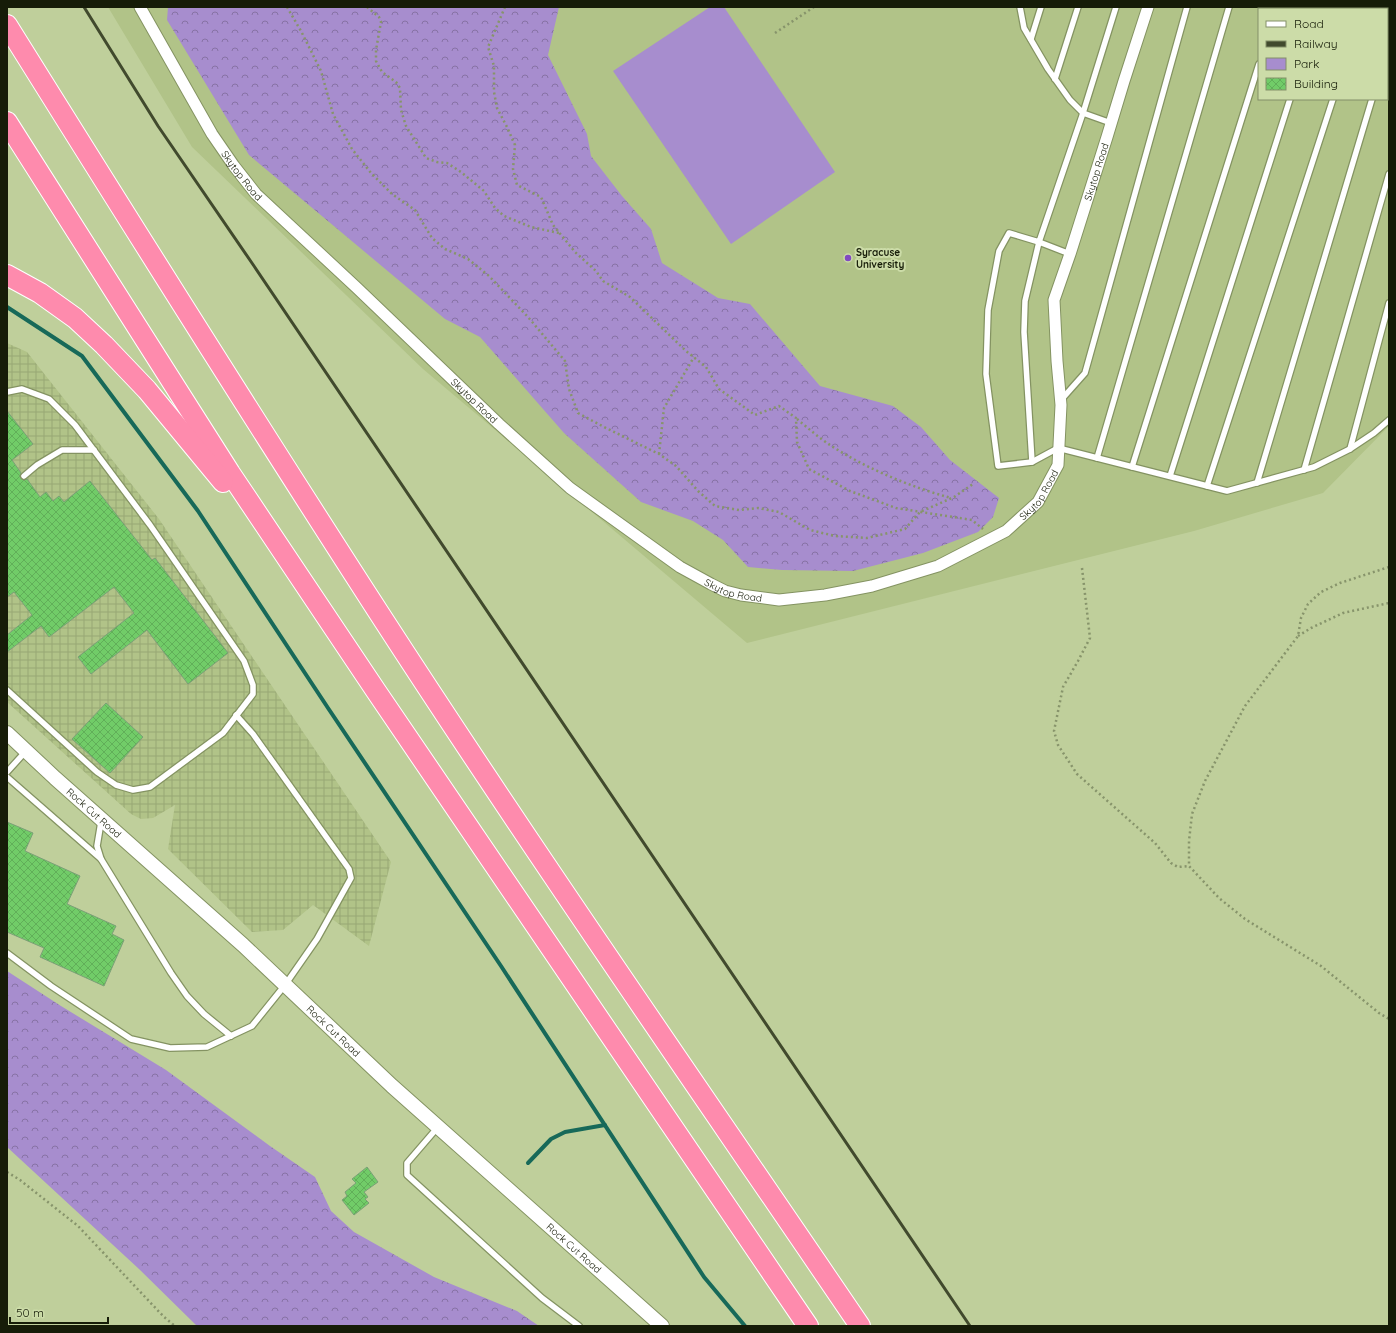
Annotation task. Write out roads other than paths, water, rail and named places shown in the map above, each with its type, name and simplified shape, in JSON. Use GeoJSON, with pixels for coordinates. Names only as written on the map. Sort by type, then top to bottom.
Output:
{"type":"FeatureCollection","features":[{"type":"Feature","properties":{"kind":"highway"},"geometry":{"type":"LineString","coordinates":[[7,25],[206,343],[385,622],[529,840],[860,1326]]}},
{"type":"Feature","properties":{"kind":"highway"},"geometry":{"type":"LineString","coordinates":[[7,122],[230,473],[349,651],[808,1326]]}},
{"type":"Feature","properties":{"kind":"highway"},"geometry":{"type":"LineString","coordinates":[[7,275],[40,293],[75,318],[104,345],[147,390],[218,477],[349,651]]}},
{"type":"Feature","properties":{"kind":"street","name":"Skytop Road"},"geometry":{"type":"LineString","coordinates":[[140,7],[212,134],[256,194],[499,424],[570,488],[680,567],[725,591],[741,595],[779,600],[825,595],[872,586],[938,566],[1006,532],[1038,502],[1058,464],[1060,402],[1054,300],[1148,7]]}},
{"type":"Feature","properties":{"kind":"street","name":"Rock Cut Road"},"geometry":{"type":"LineString","coordinates":[[7,733],[243,945],[392,1086],[662,1326]]}},
{"type":"Feature","properties":{"kind":"lane"},"geometry":{"type":"LineString","coordinates":[[1020,7],[1024,28],[1055,79],[1070,100],[1083,113],[1111,123]]}},
{"type":"Feature","properties":{"kind":"lane"},"geometry":{"type":"LineString","coordinates":[[1031,38],[1041,7]]}},
{"type":"Feature","properties":{"kind":"lane"},"geometry":{"type":"LineString","coordinates":[[1055,79],[1078,7]]}},
{"type":"Feature","properties":{"kind":"lane"},"geometry":{"type":"LineString","coordinates":[[1032,462],[1024,324],[1025,301],[1039,242],[1083,113],[1116,7]]}},
{"type":"Feature","properties":{"kind":"lane"},"geometry":{"type":"LineString","coordinates":[[1060,402],[1085,373],[1186,7]]}},
{"type":"Feature","properties":{"kind":"lane"},"geometry":{"type":"LineString","coordinates":[[1097,458],[1229,7]]}},
{"type":"Feature","properties":{"kind":"lane"},"geometry":{"type":"LineString","coordinates":[[1132,467],[1258,67]]}},
{"type":"Feature","properties":{"kind":"lane"},"geometry":{"type":"LineString","coordinates":[[1170,476],[1290,100]]}},
{"type":"Feature","properties":{"kind":"lane"},"geometry":{"type":"LineString","coordinates":[[1207,486],[1333,100]]}},
{"type":"Feature","properties":{"kind":"lane"},"geometry":{"type":"LineString","coordinates":[[1257,483],[1372,100]]}},
{"type":"Feature","properties":{"kind":"lane"},"geometry":{"type":"LineString","coordinates":[[1304,470],[1389,174]]}},
{"type":"Feature","properties":{"kind":"lane"},"geometry":{"type":"LineString","coordinates":[[1070,254],[1039,242],[1009,233],[999,250],[988,310],[986,374],[998,466],[1032,462],[1058,448],[1227,491],[1314,467],[1350,449],[1374,433],[1389,420]]}},
{"type":"Feature","properties":{"kind":"lane"},"geometry":{"type":"LineString","coordinates":[[1350,449],[1389,303]]}},
{"type":"Feature","properties":{"kind":"lane"},"geometry":{"type":"LineString","coordinates":[[7,392],[22,389],[49,399],[75,425],[150,525],[244,661],[253,685],[253,694],[223,732],[150,787],[133,790],[116,785],[97,772],[7,690]]}},
{"type":"Feature","properties":{"kind":"lane"},"geometry":{"type":"LineString","coordinates":[[24,476],[62,450],[94,450]]}},
{"type":"Feature","properties":{"kind":"lane"},"geometry":{"type":"LineString","coordinates":[[7,952],[51,986],[131,1039],[170,1048],[208,1047],[252,1026],[285,985],[317,939],[351,878],[349,869],[253,734],[236,715]]}},
{"type":"Feature","properties":{"kind":"lane"},"geometry":{"type":"LineString","coordinates":[[7,772],[26,751]]}},
{"type":"Feature","properties":{"kind":"lane"},"geometry":{"type":"LineString","coordinates":[[7,777],[101,859]]}},
{"type":"Feature","properties":{"kind":"lane"},"geometry":{"type":"LineString","coordinates":[[102,819],[97,846],[101,859],[171,973],[187,996],[204,1014],[231,1036]]}},
{"type":"Feature","properties":{"kind":"lane"},"geometry":{"type":"LineString","coordinates":[[438,1127],[406,1163],[407,1175],[542,1298],[578,1326]]}},
{"type":"Feature","properties":{"kind":"waterway"},"geometry":{"type":"LineString","coordinates":[[7,307],[82,356],[198,511],[501,966],[704,1277],[745,1326]]}},
{"type":"Feature","properties":{"kind":"waterway"},"geometry":{"type":"LineString","coordinates":[[528,1163],[551,1139],[565,1132],[605,1125]]}},
{"type":"Feature","properties":{"kind":"railway"},"geometry":{"type":"LineString","coordinates":[[84,7],[158,126],[970,1326]]}},
{"type":"Feature","properties":{"kind":"place","name":"Syracuse University"},"geometry":{"type":"Point","coordinates":[848,258]}}]}
